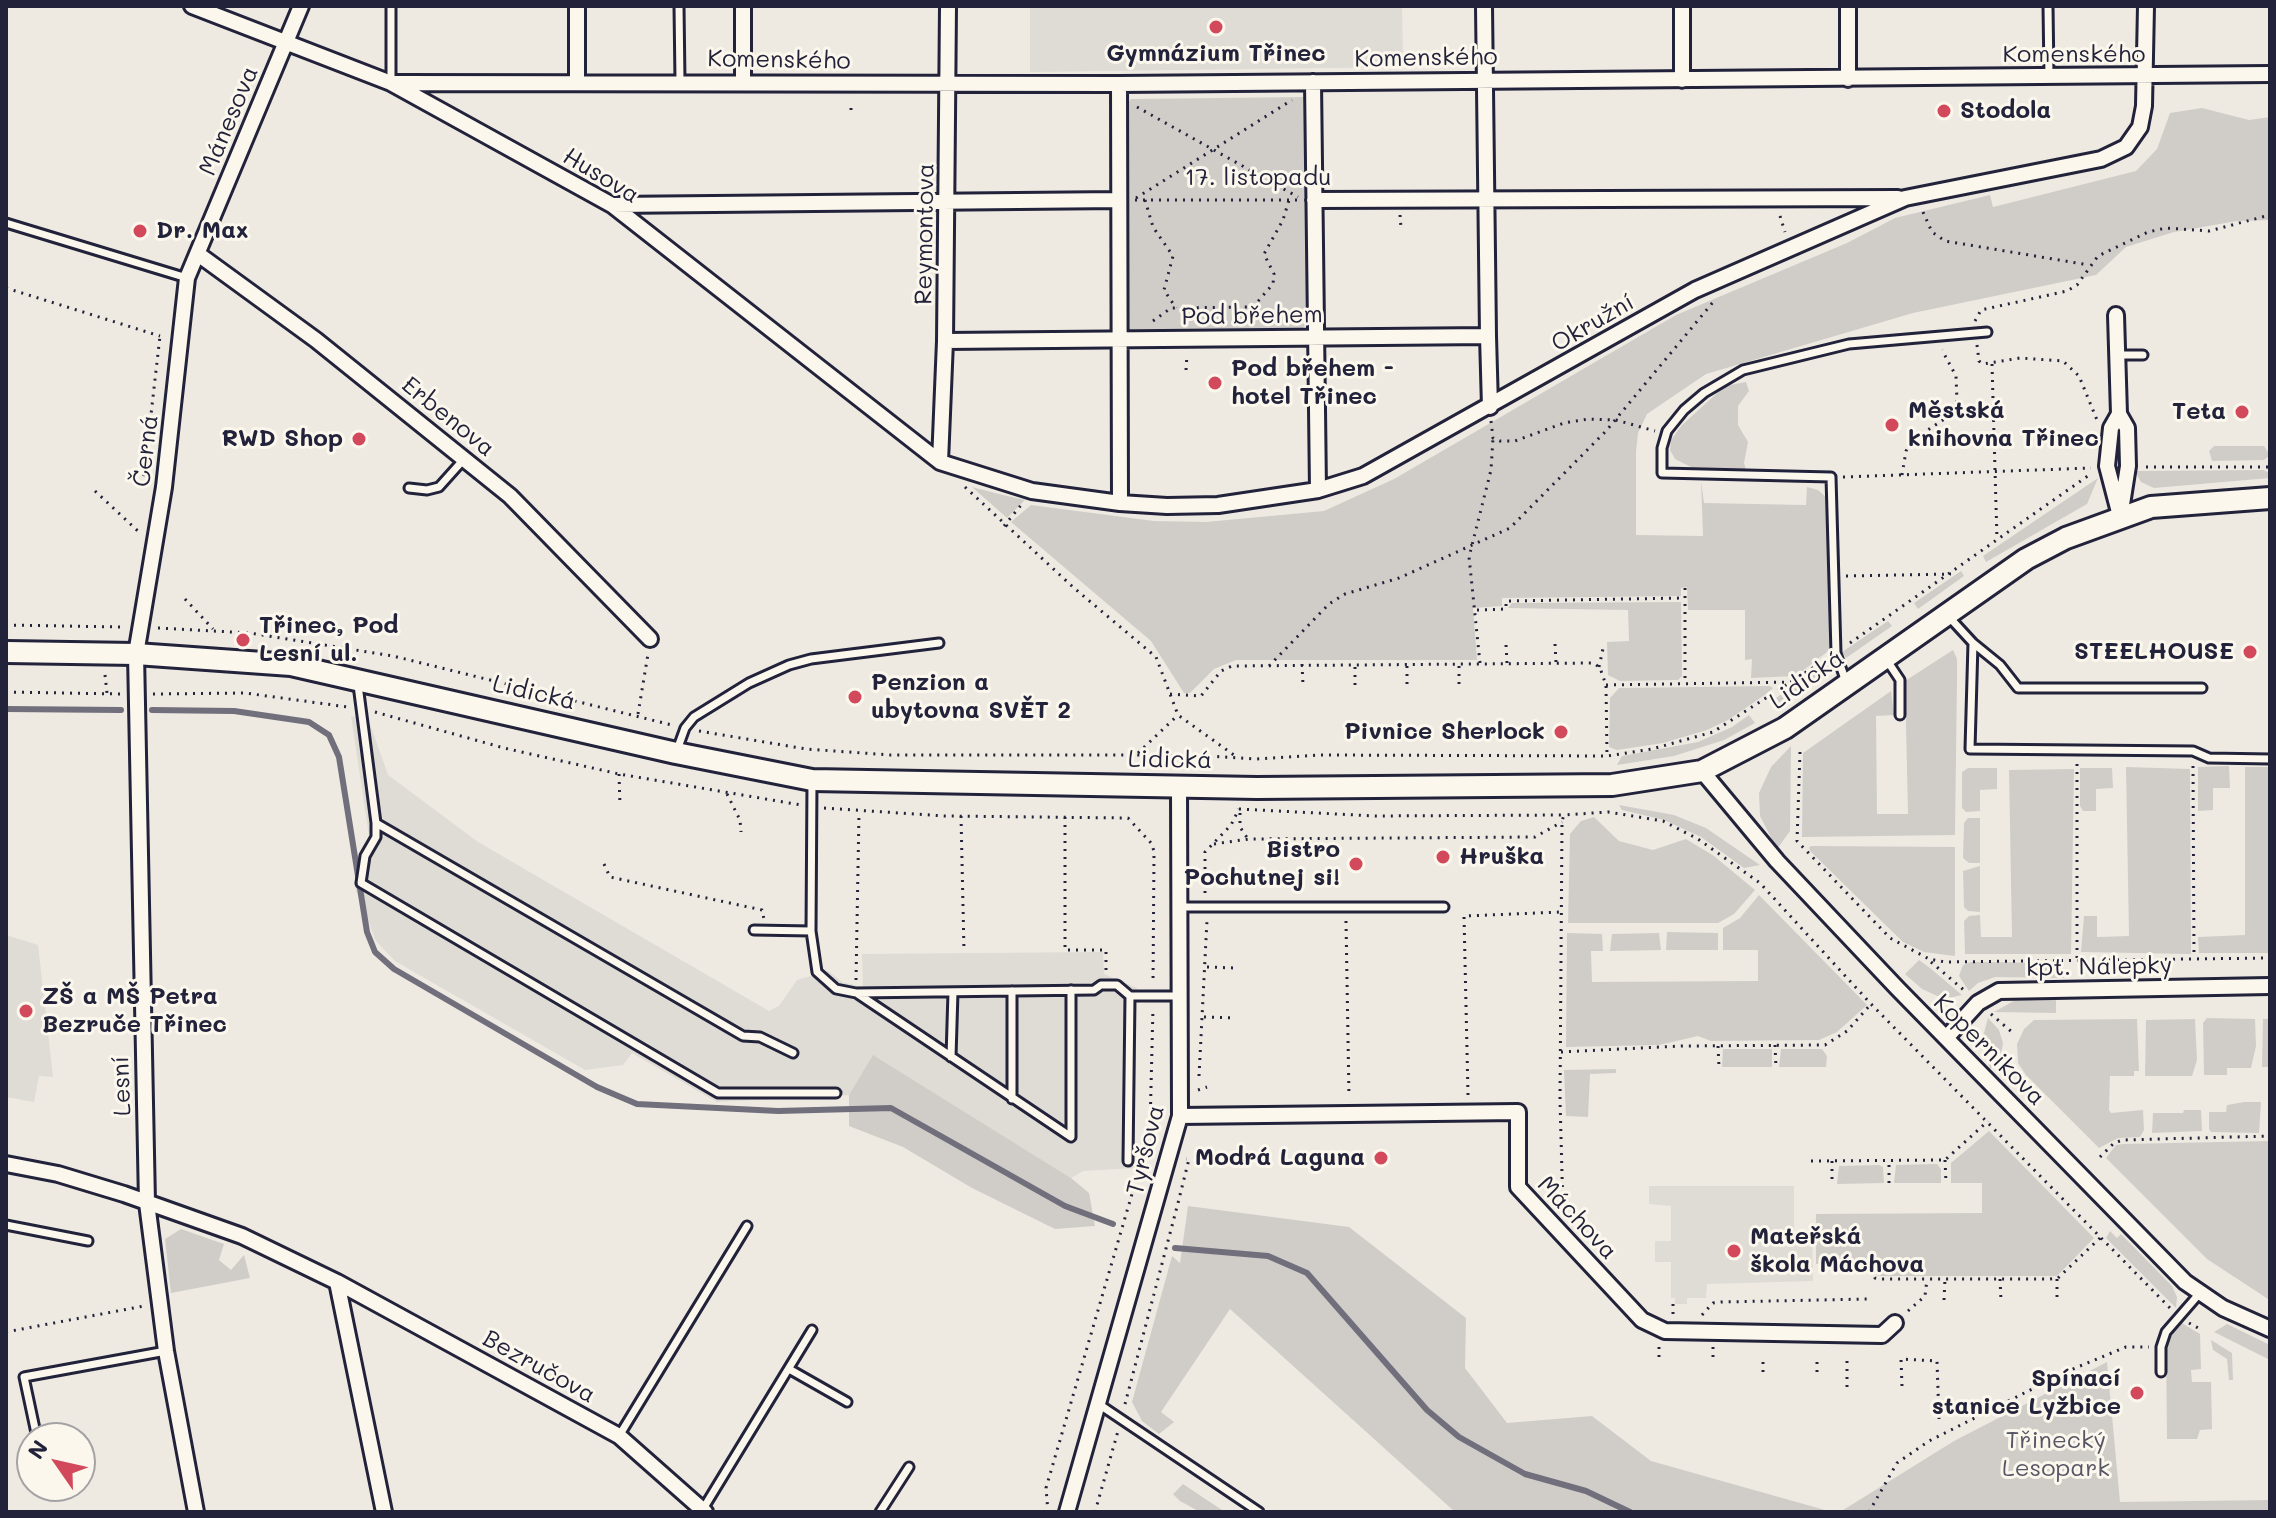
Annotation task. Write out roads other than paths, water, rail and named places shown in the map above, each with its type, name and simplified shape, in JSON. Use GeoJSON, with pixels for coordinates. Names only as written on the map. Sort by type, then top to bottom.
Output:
{"type":"FeatureCollection","features":[{"type":"Feature","properties":{"kind":"street","name":"Husova"},"geometry":{"type":"LineString","coordinates":[[192,6],[391,83],[612,205],[940,462]]}},
{"type":"Feature","properties":{"kind":"street","name":"Mánesova"},"geometry":{"type":"LineString","coordinates":[[198,254],[301,6]]}},
{"type":"Feature","properties":{"kind":"street"},"geometry":{"type":"LineString","coordinates":[[577,6],[577,82]]}},
{"type":"Feature","properties":{"kind":"street"},"geometry":{"type":"LineString","coordinates":[[743,6],[743,82]]}},
{"type":"Feature","properties":{"kind":"street","name":"Reymontova"},"geometry":{"type":"LineString","coordinates":[[940,462],[948,201],[948,6]]}},
{"type":"Feature","properties":{"kind":"street"},"geometry":{"type":"LineString","coordinates":[[1484,6],[1490,407]]}},
{"type":"Feature","properties":{"kind":"street"},"geometry":{"type":"LineString","coordinates":[[1682,6],[1682,80]]}},
{"type":"Feature","properties":{"kind":"street"},"geometry":{"type":"LineString","coordinates":[[1848,6],[1848,79]]}},
{"type":"Feature","properties":{"kind":"street","name":"Okružní"},"geometry":{"type":"LineString","coordinates":[[940,462],[1032,491],[1120,503],[1218,505],[1318,490],[1363,476],[1695,290],[1910,197],[2101,159],[2126,147],[2140,127],[2147,77],[2146,6]]}},
{"type":"Feature","properties":{"kind":"street","name":"Komenského"},"geometry":{"type":"LineString","coordinates":[[391,83],[680,81],[1308,87],[1485,78],[1682,80],[2270,74]]}},
{"type":"Feature","properties":{"kind":"street"},"geometry":{"type":"LineString","coordinates":[[1119,84],[1126,200],[1120,339],[1120,503]]}},
{"type":"Feature","properties":{"kind":"street"},"geometry":{"type":"LineString","coordinates":[[1308,87],[1318,490]]}},
{"type":"Feature","properties":{"kind":"street","name":"17. listopadu"},"geometry":{"type":"LineString","coordinates":[[1309,200],[1910,197]]}},
{"type":"Feature","properties":{"kind":"street"},"geometry":{"type":"LineString","coordinates":[[612,205],[1126,200]]}},
{"type":"Feature","properties":{"kind":"street","name":"Černá"},"geometry":{"type":"LineString","coordinates":[[136,654],[164,487],[187,278],[198,254]]}},
{"type":"Feature","properties":{"kind":"street","name":"Erbenova"},"geometry":{"type":"LineString","coordinates":[[198,254],[316,340],[465,458],[530,516],[650,639]]}},
{"type":"Feature","properties":{"kind":"street"},"geometry":{"type":"LineString","coordinates":[[2116,315],[2119,414],[2111,428],[2107,466],[2120,516]]}},
{"type":"Feature","properties":{"kind":"street","name":"Pod břehem"},"geometry":{"type":"LineString","coordinates":[[945,341],[1488,336]]}},
{"type":"Feature","properties":{"kind":"street","name":"Lidická"},"geometry":{"type":"LineString","coordinates":[[6,652],[136,654],[291,665],[676,753],[812,780],[1179,787],[1612,785],[1702,771],[1785,728],[2026,559],[2120,516],[2199,500],[2270,498]]}},
{"type":"Feature","properties":{"kind":"street","name":"Lesní"},"geometry":{"type":"LineString","coordinates":[[136,654],[147,1203],[166,1351],[196,1512]]}},
{"type":"Feature","properties":{"kind":"street","name":"Kopernikova"},"geometry":{"type":"LineString","coordinates":[[1702,771],[1777,861],[2199,1294],[2270,1329]]}},
{"type":"Feature","properties":{"kind":"street","name":"Tyršova"},"geometry":{"type":"LineString","coordinates":[[1067,1512],[1180,1116],[1179,787]]}},
{"type":"Feature","properties":{"kind":"street","name":"kpt. Nálepky"},"geometry":{"type":"LineString","coordinates":[[1947,1037],[1978,1003],[1999,991],[2270,986]]}},
{"type":"Feature","properties":{"kind":"street","name":"Máchova"},"geometry":{"type":"LineString","coordinates":[[1180,1116],[1518,1112],[1518,1187],[1642,1320],[1665,1331],[1866,1335],[1882,1335],[1895,1323]]}},
{"type":"Feature","properties":{"kind":"street","name":"Bezručova"},"geometry":{"type":"LineString","coordinates":[[6,1164],[58,1174],[242,1236],[337,1282],[619,1436],[704,1511]]}},
{"type":"Feature","properties":{"kind":"street"},"geometry":{"type":"LineString","coordinates":[[337,1282],[384,1512]]}},
{"type":"Feature","properties":{"kind":"lane"},"geometry":{"type":"LineString","coordinates":[[391,6],[391,83]]}},
{"type":"Feature","properties":{"kind":"lane"},"geometry":{"type":"LineString","coordinates":[[679,6],[680,81]]}},
{"type":"Feature","properties":{"kind":"lane"},"geometry":{"type":"LineString","coordinates":[[2048,6],[2049,78]]}},
{"type":"Feature","properties":{"kind":"lane"},"geometry":{"type":"LineString","coordinates":[[6,223],[187,278]]}},
{"type":"Feature","properties":{"kind":"lane"},"geometry":{"type":"LineString","coordinates":[[1847,684],[1836,653],[1831,477],[1662,473],[1662,448],[1666,435],[1684,410],[1704,393],[1743,370],[1849,344],[1987,332]]}},
{"type":"Feature","properties":{"kind":"lane"},"geometry":{"type":"LineString","coordinates":[[2119,355],[2143,355]]}},
{"type":"Feature","properties":{"kind":"lane"},"geometry":{"type":"LineString","coordinates":[[409,488],[427,490],[439,487],[465,458]]}},
{"type":"Feature","properties":{"kind":"lane"},"geometry":{"type":"LineString","coordinates":[[1946,614],[1973,643],[2000,665],[2018,688],[2202,688]]}},
{"type":"Feature","properties":{"kind":"lane"},"geometry":{"type":"LineString","coordinates":[[676,753],[685,728],[694,717],[749,683],[789,665],[811,659],[939,643]]}},
{"type":"Feature","properties":{"kind":"lane"},"geometry":{"type":"LineString","coordinates":[[1973,643],[1970,749],[2193,751],[2209,758],[2270,759]]}},
{"type":"Feature","properties":{"kind":"lane"},"geometry":{"type":"LineString","coordinates":[[1885,657],[1900,680],[1900,715]]}},
{"type":"Feature","properties":{"kind":"lane"},"geometry":{"type":"LineString","coordinates":[[357,679],[376,823],[376,837],[365,856],[361,883],[718,1093],[836,1093]]}},
{"type":"Feature","properties":{"kind":"lane"},"geometry":{"type":"LineString","coordinates":[[812,780],[811,931],[817,972],[836,989],[856,993],[1094,990],[1117,985],[1130,996],[1180,996]]}},
{"type":"Feature","properties":{"kind":"lane"},"geometry":{"type":"LineString","coordinates":[[376,823],[743,1036],[760,1037],[793,1053]]}},
{"type":"Feature","properties":{"kind":"lane"},"geometry":{"type":"LineString","coordinates":[[1181,907],[1444,907]]}},
{"type":"Feature","properties":{"kind":"lane"},"geometry":{"type":"LineString","coordinates":[[754,930],[811,931]]}},
{"type":"Feature","properties":{"kind":"lane"},"geometry":{"type":"LineString","coordinates":[[856,993],[1071,1137],[1071,990]]}},
{"type":"Feature","properties":{"kind":"lane"},"geometry":{"type":"LineString","coordinates":[[1012,991],[1012,1099]]}},
{"type":"Feature","properties":{"kind":"lane"},"geometry":{"type":"LineString","coordinates":[[951,1057],[953,992]]}},
{"type":"Feature","properties":{"kind":"lane"},"geometry":{"type":"LineString","coordinates":[[1128,1161],[1130,996]]}},
{"type":"Feature","properties":{"kind":"lane"},"geometry":{"type":"LineString","coordinates":[[6,1225],[88,1241]]}},
{"type":"Feature","properties":{"kind":"lane"},"geometry":{"type":"LineString","coordinates":[[619,1436],[747,1226]]}},
{"type":"Feature","properties":{"kind":"lane"},"geometry":{"type":"LineString","coordinates":[[2161,1372],[2161,1347],[2166,1332],[2199,1294]]}},
{"type":"Feature","properties":{"kind":"lane"},"geometry":{"type":"LineString","coordinates":[[704,1511],[812,1330]]}},
{"type":"Feature","properties":{"kind":"lane"},"geometry":{"type":"LineString","coordinates":[[34,1422],[24,1377],[166,1351]]}},
{"type":"Feature","properties":{"kind":"lane"},"geometry":{"type":"LineString","coordinates":[[789,1369],[847,1402]]}},
{"type":"Feature","properties":{"kind":"lane"},"geometry":{"type":"LineString","coordinates":[[1100,1405],[1259,1512]]}},
{"type":"Feature","properties":{"kind":"lane"},"geometry":{"type":"LineString","coordinates":[[880,1512],[909,1467]]}},
{"type":"Feature","properties":{"kind":"waterway"},"geometry":{"type":"LineString","coordinates":[[6,709],[121,710]]}},
{"type":"Feature","properties":{"kind":"waterway"},"geometry":{"type":"LineString","coordinates":[[152,710],[234,711],[309,722],[329,735],[339,757],[367,932],[375,952],[394,969],[597,1087],[637,1104],[778,1111],[891,1108],[1065,1206],[1113,1224]]}},
{"type":"Feature","properties":{"kind":"waterway"},"geometry":{"type":"LineString","coordinates":[[1175,1248],[1268,1256],[1307,1273],[1427,1410],[1459,1437],[1525,1474],[1586,1491],[1630,1512]]}},
{"type":"Feature","properties":{"kind":"place","name":"Gymnázium Třinec"},"geometry":{"type":"Point","coordinates":[1216,27]}},
{"type":"Feature","properties":{"kind":"place","name":"Stodola"},"geometry":{"type":"Point","coordinates":[1944,111]}},
{"type":"Feature","properties":{"kind":"place","name":"Dr. Max"},"geometry":{"type":"Point","coordinates":[140,231]}},
{"type":"Feature","properties":{"kind":"place","name":"Pod břehem - hotel Třinec"},"geometry":{"type":"Point","coordinates":[1215,383]}},
{"type":"Feature","properties":{"kind":"place","name":"Teta"},"geometry":{"type":"Point","coordinates":[2242,412]}},
{"type":"Feature","properties":{"kind":"place","name":"Městská knihovna Třinec"},"geometry":{"type":"Point","coordinates":[1892,425]}},
{"type":"Feature","properties":{"kind":"place","name":"RWD Shop"},"geometry":{"type":"Point","coordinates":[359,439]}},
{"type":"Feature","properties":{"kind":"place","name":"Třinec, Pod Lesní ul."},"geometry":{"type":"Point","coordinates":[243,640]}},
{"type":"Feature","properties":{"kind":"place","name":"STEELHOUSE"},"geometry":{"type":"Point","coordinates":[2250,652]}},
{"type":"Feature","properties":{"kind":"place","name":"Penzion a ubytovna SVĚT 2"},"geometry":{"type":"Point","coordinates":[855,697]}},
{"type":"Feature","properties":{"kind":"place","name":"Pivnice Sherlock"},"geometry":{"type":"Point","coordinates":[1561,732]}},
{"type":"Feature","properties":{"kind":"place","name":"Hruška"},"geometry":{"type":"Point","coordinates":[1443,857]}},
{"type":"Feature","properties":{"kind":"place","name":"Bistro Pochutnej si!"},"geometry":{"type":"Point","coordinates":[1356,864]}},
{"type":"Feature","properties":{"kind":"place","name":"ZŠ a MŠ Petra Bezruče Třinec"},"geometry":{"type":"Point","coordinates":[26,1011]}},
{"type":"Feature","properties":{"kind":"place","name":"Modrá Laguna"},"geometry":{"type":"Point","coordinates":[1381,1158]}},
{"type":"Feature","properties":{"kind":"place","name":"Mateřská škola Máchova"},"geometry":{"type":"Point","coordinates":[1734,1251]}},
{"type":"Feature","properties":{"kind":"place","name":"Spínací stanice Lyžbice"},"geometry":{"type":"Point","coordinates":[2137,1393]}},
{"type":"Feature","properties":{"kind":"park label","name":"Třinecký Lesopark"},"geometry":{"type":"Point","coordinates":[2056,1455]}}]}
